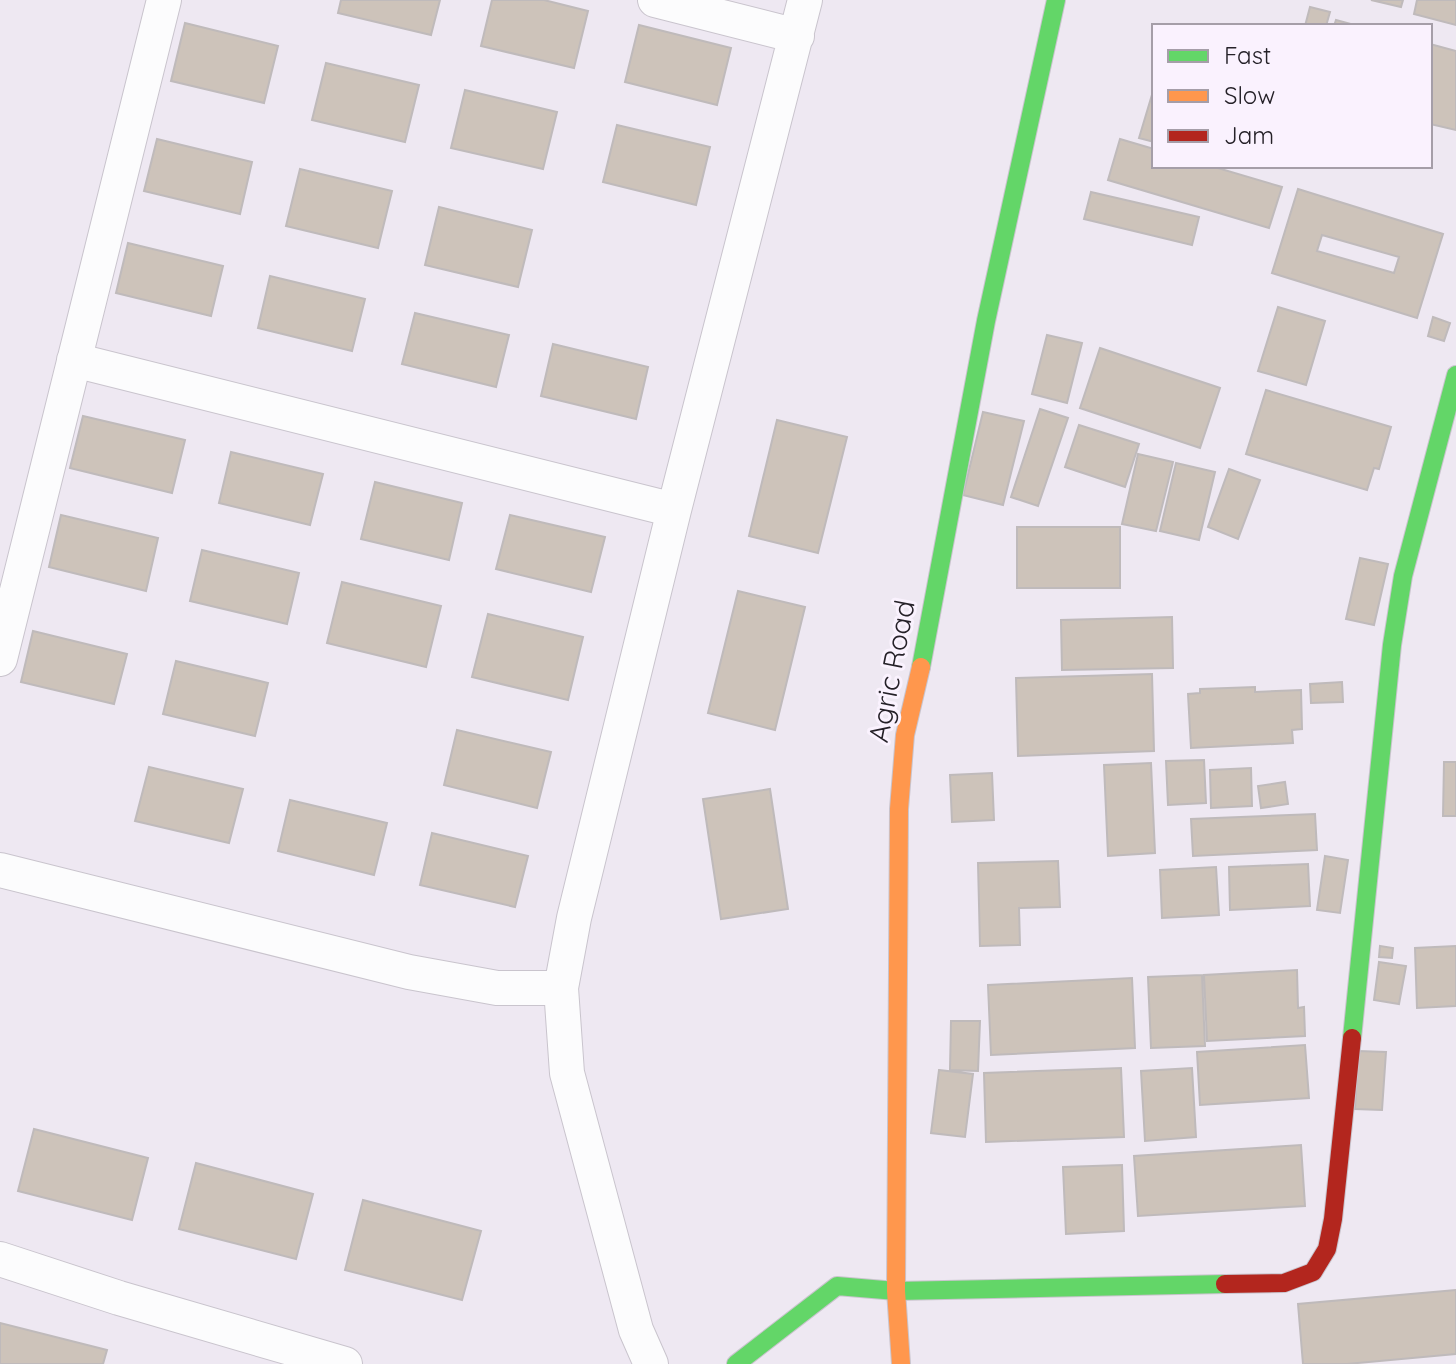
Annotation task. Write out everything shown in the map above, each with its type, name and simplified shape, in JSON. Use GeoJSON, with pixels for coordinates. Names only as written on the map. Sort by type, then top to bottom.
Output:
{"type":"FeatureCollection","features":[{"type":"Feature","properties":{"kind":"street"},"geometry":{"type":"LineString","coordinates":[[0,659],[164,0]]}},
{"type":"Feature","properties":{"kind":"street"},"geometry":{"type":"LineString","coordinates":[[655,0],[797,36]]}},
{"type":"Feature","properties":{"kind":"street"},"geometry":{"type":"LineString","coordinates":[[651,1364],[636,1330],[567,1073],[561,988],[574,918],[674,510],[805,0]]}},
{"type":"Feature","properties":{"kind":"street","name":"Agric Road"},"geometry":{"type":"LineString","coordinates":[[901,1364],[896,1291],[899,809],[905,735],[921,666],[986,321],[1056,0]]}},
{"type":"Feature","properties":{"kind":"street"},"geometry":{"type":"LineString","coordinates":[[74,360],[674,510]]}},
{"type":"Feature","properties":{"kind":"street"},"geometry":{"type":"LineString","coordinates":[[736,1364],[837,1286],[896,1291],[1284,1283],[1313,1272],[1327,1249],[1333,1219],[1392,645],[1401,590],[1456,375]]}},
{"type":"Feature","properties":{"kind":"street"},"geometry":{"type":"LineString","coordinates":[[0,870],[409,972],[497,988],[561,988]]}},
{"type":"Feature","properties":{"kind":"street"},"geometry":{"type":"LineString","coordinates":[[0,1259],[119,1298],[345,1364]]}},
{"type":"Feature","properties":{"kind":"building"},"geometry":{"type":"Polygon","coordinates":[[[341,0],[440,0],[431,35],[338,13],[341,0]]]}},
{"type":"Feature","properties":{"kind":"building"},"geometry":{"type":"Polygon","coordinates":[[[492,0],[544,0],[588,11],[574,68],[481,46],[492,0]]]}},
{"type":"Feature","properties":{"kind":"building"},"geometry":{"type":"Polygon","coordinates":[[[1371,0],[1403,0],[1401,7],[1371,0]]]}},
{"type":"Feature","properties":{"kind":"building"},"geometry":{"type":"Polygon","coordinates":[[[1417,0],[1456,0],[1456,25],[1414,14],[1417,0]]]}},
{"type":"Feature","properties":{"kind":"building"},"geometry":{"type":"Polygon","coordinates":[[[1310,7],[1330,12],[1327,24],[1306,24],[1310,7]]]}},
{"type":"Feature","properties":{"kind":"building"},"geometry":{"type":"Polygon","coordinates":[[[185,23],[278,46],[264,103],[171,81],[185,23]]]}},
{"type":"Feature","properties":{"kind":"building"},"geometry":{"type":"Polygon","coordinates":[[[639,25],[731,48],[717,105],[625,82],[639,25]]]}},
{"type":"Feature","properties":{"kind":"building"},"geometry":{"type":"Polygon","coordinates":[[[1432,45],[1456,51],[1456,130],[1432,124],[1432,45]]]}},
{"type":"Feature","properties":{"kind":"building"},"geometry":{"type":"Polygon","coordinates":[[[326,63],[419,85],[405,142],[312,120],[326,63]]]}},
{"type":"Feature","properties":{"kind":"building"},"geometry":{"type":"Polygon","coordinates":[[[465,90],[557,112],[543,169],[451,148],[465,90]]]}},
{"type":"Feature","properties":{"kind":"building"},"geometry":{"type":"Polygon","coordinates":[[[1152,95],[1152,141],[1139,138],[1152,95]]]}},
{"type":"Feature","properties":{"kind":"building"},"geometry":{"type":"Polygon","coordinates":[[[617,125],[710,147],[696,205],[603,182],[617,125]]]}},
{"type":"Feature","properties":{"kind":"building"},"geometry":{"type":"Polygon","coordinates":[[[157,139],[252,162],[240,214],[144,191],[157,139]]]}},
{"type":"Feature","properties":{"kind":"building"},"geometry":{"type":"Polygon","coordinates":[[[1120,139],[1152,148],[1152,168],[1218,168],[1282,187],[1269,228],[1108,180],[1120,139]]]}},
{"type":"Feature","properties":{"kind":"building"},"geometry":{"type":"Polygon","coordinates":[[[300,169],[392,191],[378,248],[286,226],[300,169]]]}},
{"type":"Feature","properties":{"kind":"building"},"geometry":{"type":"Polygon","coordinates":[[[1298,189],[1443,234],[1417,318],[1272,273],[1298,189]],[[1322,235],[1317,251],[1394,273],[1399,257],[1322,235]]]}},
{"type":"Feature","properties":{"kind":"building"},"geometry":{"type":"Polygon","coordinates":[[[1091,192],[1199,217],[1192,245],[1084,219],[1091,192]]]}},
{"type":"Feature","properties":{"kind":"building"},"geometry":{"type":"Polygon","coordinates":[[[439,207],[532,230],[518,287],[425,265],[439,207]]]}},
{"type":"Feature","properties":{"kind":"building"},"geometry":{"type":"Polygon","coordinates":[[[128,243],[223,266],[211,316],[116,293],[128,243]]]}},
{"type":"Feature","properties":{"kind":"building"},"geometry":{"type":"Polygon","coordinates":[[[270,276],[365,299],[352,351],[258,328],[270,276]]]}},
{"type":"Feature","properties":{"kind":"building"},"geometry":{"type":"Polygon","coordinates":[[[1278,307],[1325,321],[1306,385],[1258,371],[1278,307]]]}},
{"type":"Feature","properties":{"kind":"building"},"geometry":{"type":"Polygon","coordinates":[[[415,313],[509,335],[496,387],[402,364],[415,313]]]}},
{"type":"Feature","properties":{"kind":"building"},"geometry":{"type":"Polygon","coordinates":[[[1433,317],[1450,323],[1444,341],[1428,336],[1433,317]]]}},
{"type":"Feature","properties":{"kind":"building"},"geometry":{"type":"Polygon","coordinates":[[[1047,335],[1082,343],[1067,403],[1032,394],[1047,335]]]}},
{"type":"Feature","properties":{"kind":"building"},"geometry":{"type":"Polygon","coordinates":[[[553,344],[648,367],[636,419],[541,396],[553,344]]]}},
{"type":"Feature","properties":{"kind":"building"},"geometry":{"type":"Polygon","coordinates":[[[1100,348],[1220,388],[1200,448],[1080,408],[1100,348]]]}},
{"type":"Feature","properties":{"kind":"building"},"geometry":{"type":"Polygon","coordinates":[[[1266,390],[1391,427],[1379,469],[1374,468],[1367,490],[1246,454],[1266,390]]]}},
{"type":"Feature","properties":{"kind":"building"},"geometry":{"type":"Polygon","coordinates":[[[1040,409],[1068,418],[1038,506],[1011,497],[1040,409]]]}},
{"type":"Feature","properties":{"kind":"building"},"geometry":{"type":"Polygon","coordinates":[[[983,412],[1024,421],[1003,505],[963,495],[983,412]]]}},
{"type":"Feature","properties":{"kind":"building"},"geometry":{"type":"Polygon","coordinates":[[[83,416],[185,440],[172,493],[70,468],[83,416]]]}},
{"type":"Feature","properties":{"kind":"building"},"geometry":{"type":"Polygon","coordinates":[[[777,420],[847,437],[818,553],[749,536],[777,420]]]}},
{"type":"Feature","properties":{"kind":"building"},"geometry":{"type":"Polygon","coordinates":[[[1079,425],[1139,444],[1125,487],[1065,467],[1079,425]]]}},
{"type":"Feature","properties":{"kind":"building"},"geometry":{"type":"Polygon","coordinates":[[[231,452],[323,474],[310,525],[219,503],[231,452]]]}},
{"type":"Feature","properties":{"kind":"building"},"geometry":{"type":"Polygon","coordinates":[[[1138,454],[1173,462],[1156,531],[1122,524],[1138,454]]]}},
{"type":"Feature","properties":{"kind":"building"},"geometry":{"type":"Polygon","coordinates":[[[1176,463],[1215,472],[1199,540],[1160,531],[1176,463]]]}},
{"type":"Feature","properties":{"kind":"building"},"geometry":{"type":"Polygon","coordinates":[[[1229,469],[1260,480],[1238,539],[1208,527],[1229,469]]]}},
{"type":"Feature","properties":{"kind":"building"},"geometry":{"type":"Polygon","coordinates":[[[375,482],[462,503],[449,560],[361,539],[375,482]]]}},
{"type":"Feature","properties":{"kind":"building"},"geometry":{"type":"Polygon","coordinates":[[[61,515],[158,538],[146,591],[49,567],[61,515]]]}},
{"type":"Feature","properties":{"kind":"building"},"geometry":{"type":"Polygon","coordinates":[[[510,515],[605,537],[591,592],[496,569],[510,515]]]}},
{"type":"Feature","properties":{"kind":"building"},"geometry":{"type":"Polygon","coordinates":[[[1017,527],[1120,527],[1120,588],[1017,588],[1017,527]]]}},
{"type":"Feature","properties":{"kind":"building"},"geometry":{"type":"Polygon","coordinates":[[[202,550],[299,573],[287,624],[190,601],[202,550]]]}},
{"type":"Feature","properties":{"kind":"building"},"geometry":{"type":"Polygon","coordinates":[[[1360,558],[1388,564],[1374,625],[1346,619],[1360,558]]]}},
{"type":"Feature","properties":{"kind":"building"},"geometry":{"type":"Polygon","coordinates":[[[342,582],[441,606],[426,667],[327,643],[342,582]]]}},
{"type":"Feature","properties":{"kind":"building"},"geometry":{"type":"Polygon","coordinates":[[[738,591],[805,607],[775,730],[708,713],[738,591]]]}},
{"type":"Feature","properties":{"kind":"building"},"geometry":{"type":"Polygon","coordinates":[[[488,614],[583,637],[568,700],[472,677],[488,614]]]}},
{"type":"Feature","properties":{"kind":"building"},"geometry":{"type":"Polygon","coordinates":[[[1172,617],[1173,668],[1062,670],[1061,620],[1172,617]]]}},
{"type":"Feature","properties":{"kind":"building"},"geometry":{"type":"Polygon","coordinates":[[[33,631],[127,654],[114,704],[21,682],[33,631]]]}},
{"type":"Feature","properties":{"kind":"building"},"geometry":{"type":"Polygon","coordinates":[[[176,661],[268,683],[255,736],[163,714],[176,661]]]}},
{"type":"Feature","properties":{"kind":"building"},"geometry":{"type":"Polygon","coordinates":[[[1152,674],[1154,751],[1018,756],[1016,678],[1152,674]]]}},
{"type":"Feature","properties":{"kind":"building"},"geometry":{"type":"Polygon","coordinates":[[[1342,682],[1343,702],[1311,703],[1310,684],[1342,682]]]}},
{"type":"Feature","properties":{"kind":"building"},"geometry":{"type":"Polygon","coordinates":[[[1255,687],[1255,692],[1301,690],[1302,729],[1292,730],[1293,743],[1191,748],[1188,694],[1200,693],[1200,689],[1255,687]]]}},
{"type":"Feature","properties":{"kind":"building"},"geometry":{"type":"Polygon","coordinates":[[[457,730],[551,752],[537,808],[444,785],[457,730]]]}},
{"type":"Feature","properties":{"kind":"building"},"geometry":{"type":"Polygon","coordinates":[[[1204,760],[1206,803],[1168,805],[1166,761],[1204,760]]]}},
{"type":"Feature","properties":{"kind":"building"},"geometry":{"type":"Polygon","coordinates":[[[1444,762],[1456,762],[1456,816],[1443,816],[1444,762]]]}},
{"type":"Feature","properties":{"kind":"building"},"geometry":{"type":"Polygon","coordinates":[[[1151,763],[1155,853],[1108,856],[1104,765],[1151,763]]]}},
{"type":"Feature","properties":{"kind":"building"},"geometry":{"type":"Polygon","coordinates":[[[149,767],[243,789],[229,843],[135,821],[149,767]]]}},
{"type":"Feature","properties":{"kind":"building"},"geometry":{"type":"Polygon","coordinates":[[[1251,768],[1252,806],[1211,808],[1210,770],[1251,768]]]}},
{"type":"Feature","properties":{"kind":"building"},"geometry":{"type":"Polygon","coordinates":[[[992,773],[994,820],[952,822],[950,775],[992,773]]]}},
{"type":"Feature","properties":{"kind":"building"},"geometry":{"type":"Polygon","coordinates":[[[1285,782],[1288,804],[1261,808],[1258,786],[1285,782]]]}},
{"type":"Feature","properties":{"kind":"building"},"geometry":{"type":"Polygon","coordinates":[[[770,789],[788,909],[721,919],[703,799],[770,789]]]}},
{"type":"Feature","properties":{"kind":"building"},"geometry":{"type":"Polygon","coordinates":[[[290,800],[387,823],[374,875],[278,851],[290,800]]]}},
{"type":"Feature","properties":{"kind":"building"},"geometry":{"type":"Polygon","coordinates":[[[1315,814],[1317,850],[1193,856],[1191,819],[1315,814]]]}},
{"type":"Feature","properties":{"kind":"building"},"geometry":{"type":"Polygon","coordinates":[[[432,833],[528,856],[515,907],[420,885],[432,833]]]}},
{"type":"Feature","properties":{"kind":"building"},"geometry":{"type":"Polygon","coordinates":[[[1325,856],[1348,860],[1340,913],[1317,910],[1325,856]]]}},
{"type":"Feature","properties":{"kind":"building"},"geometry":{"type":"Polygon","coordinates":[[[1058,861],[1060,907],[1019,908],[1020,945],[980,946],[978,863],[1058,861]]]}},
{"type":"Feature","properties":{"kind":"building"},"geometry":{"type":"Polygon","coordinates":[[[1308,864],[1310,906],[1230,910],[1229,867],[1308,864]]]}},
{"type":"Feature","properties":{"kind":"building"},"geometry":{"type":"Polygon","coordinates":[[[1216,867],[1219,915],[1162,918],[1160,870],[1216,867]]]}},
{"type":"Feature","properties":{"kind":"building"},"geometry":{"type":"Polygon","coordinates":[[[1380,946],[1393,948],[1392,958],[1379,957],[1380,946]]]}},
{"type":"Feature","properties":{"kind":"building"},"geometry":{"type":"Polygon","coordinates":[[[1456,946],[1456,1006],[1417,1008],[1415,948],[1456,946]]]}},
{"type":"Feature","properties":{"kind":"building"},"geometry":{"type":"Polygon","coordinates":[[[1379,962],[1406,966],[1399,1004],[1374,1000],[1379,962]]]}},
{"type":"Feature","properties":{"kind":"building"},"geometry":{"type":"Polygon","coordinates":[[[1297,970],[1298,1008],[1304,1007],[1305,1036],[1207,1041],[1204,975],[1297,970]]]}},
{"type":"Feature","properties":{"kind":"building"},"geometry":{"type":"Polygon","coordinates":[[[1202,975],[1205,1046],[1151,1048],[1148,977],[1202,975]]]}},
{"type":"Feature","properties":{"kind":"building"},"geometry":{"type":"Polygon","coordinates":[[[1132,978],[1135,1048],[991,1055],[988,985],[1132,978]]]}},
{"type":"Feature","properties":{"kind":"building"},"geometry":{"type":"Polygon","coordinates":[[[951,1021],[980,1021],[978,1071],[950,1070],[951,1021]]]}},
{"type":"Feature","properties":{"kind":"building"},"geometry":{"type":"Polygon","coordinates":[[[1305,1045],[1309,1098],[1200,1105],[1197,1052],[1305,1045]]]}},
{"type":"Feature","properties":{"kind":"building"},"geometry":{"type":"Polygon","coordinates":[[[1358,1051],[1386,1052],[1382,1110],[1355,1109],[1358,1051]]]}},
{"type":"Feature","properties":{"kind":"building"},"geometry":{"type":"Polygon","coordinates":[[[1121,1068],[1124,1137],[986,1142],[984,1073],[1121,1068]]]}},
{"type":"Feature","properties":{"kind":"building"},"geometry":{"type":"Polygon","coordinates":[[[1192,1068],[1196,1137],[1145,1141],[1141,1071],[1192,1068]]]}},
{"type":"Feature","properties":{"kind":"building"},"geometry":{"type":"Polygon","coordinates":[[[939,1070],[973,1074],[965,1137],[931,1133],[939,1070]]]}},
{"type":"Feature","properties":{"kind":"building"},"geometry":{"type":"Polygon","coordinates":[[[34,1129],[148,1158],[132,1220],[18,1191],[34,1129]]]}},
{"type":"Feature","properties":{"kind":"building"},"geometry":{"type":"Polygon","coordinates":[[[1301,1145],[1305,1206],[1138,1216],[1134,1156],[1301,1145]]]}},
{"type":"Feature","properties":{"kind":"building"},"geometry":{"type":"Polygon","coordinates":[[[196,1163],[313,1194],[296,1259],[179,1229],[196,1163]]]}},
{"type":"Feature","properties":{"kind":"building"},"geometry":{"type":"Polygon","coordinates":[[[1122,1165],[1124,1231],[1066,1234],[1063,1167],[1122,1165]]]}},
{"type":"Feature","properties":{"kind":"building"},"geometry":{"type":"Polygon","coordinates":[[[363,1200],[481,1231],[462,1300],[345,1270],[363,1200]]]}},
{"type":"Feature","properties":{"kind":"building"},"geometry":{"type":"Polygon","coordinates":[[[1456,1290],[1456,1354],[1347,1364],[1303,1364],[1298,1304],[1456,1290]]]}},
{"type":"Feature","properties":{"kind":"building"},"geometry":{"type":"Polygon","coordinates":[[[0,1323],[107,1350],[103,1364],[0,1364],[0,1323]]]}},
{"type":"Feature","properties":{"kind":"traffic: fast"},"geometry":{"type":"LineString","coordinates":[[921,667],[986,321],[1056,0]]}},
{"type":"Feature","properties":{"kind":"traffic: fast"},"geometry":{"type":"LineString","coordinates":[[1352,1038],[1392,645],[1403,576],[1456,375]]}},
{"type":"Feature","properties":{"kind":"traffic: fast"},"geometry":{"type":"LineString","coordinates":[[736,1364],[837,1286],[896,1291],[1225,1284]]}},
{"type":"Feature","properties":{"kind":"traffic: slow"},"geometry":{"type":"LineString","coordinates":[[901,1364],[896,1291],[899,809],[905,735],[921,667]]}},
{"type":"Feature","properties":{"kind":"traffic: jam"},"geometry":{"type":"LineString","coordinates":[[1225,1284],[1284,1283],[1313,1272],[1327,1249],[1333,1219],[1352,1038]]}}]}
